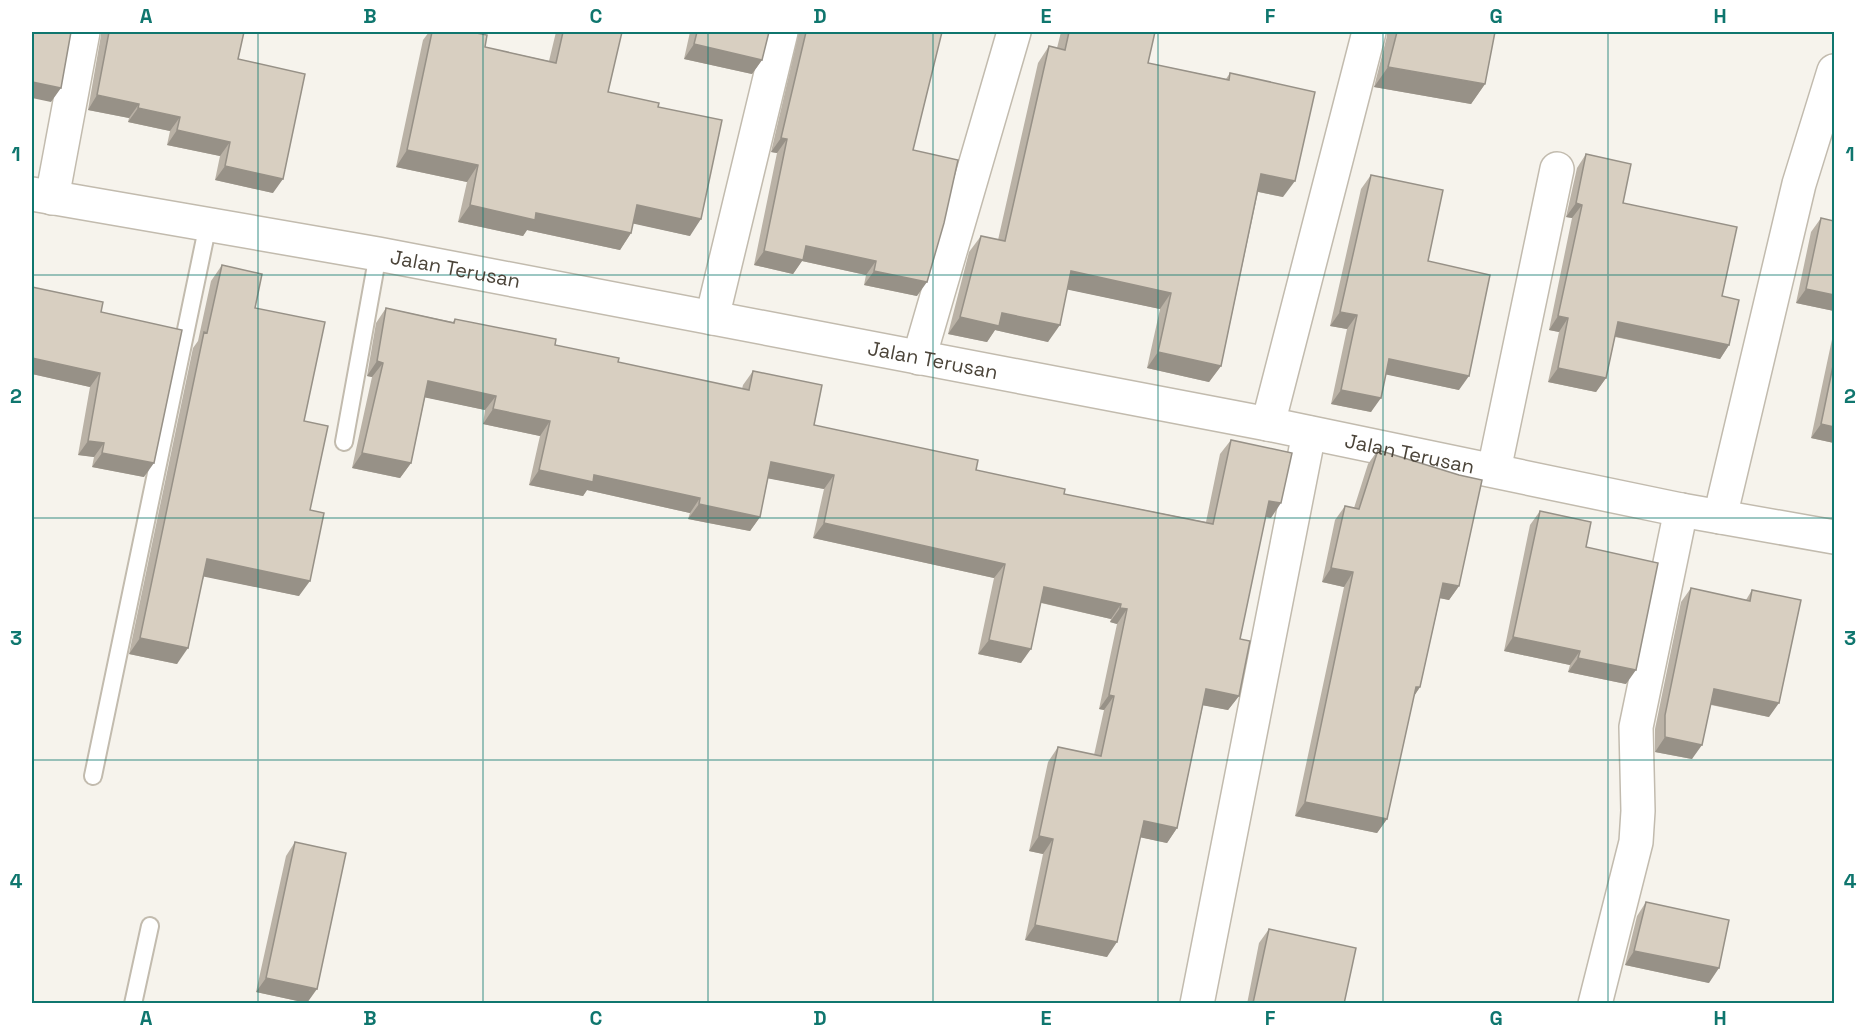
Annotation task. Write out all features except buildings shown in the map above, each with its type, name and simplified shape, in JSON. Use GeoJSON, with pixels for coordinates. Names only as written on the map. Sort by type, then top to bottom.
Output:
{"type":"FeatureCollection","features":[{"type":"Feature","properties":{"kind":"street"},"geometry":{"type":"LineString","coordinates":[[42,196],[83,32]]}},
{"type":"Feature","properties":{"kind":"street"},"geometry":{"type":"LineString","coordinates":[[712,318],[781,32]]}},
{"type":"Feature","properties":{"kind":"street"},"geometry":{"type":"LineString","coordinates":[[920,358],[1014,32]]}},
{"type":"Feature","properties":{"kind":"street"},"geometry":{"type":"LineString","coordinates":[[1268,424],[1369,32]]}},
{"type":"Feature","properties":{"kind":"street"},"geometry":{"type":"LineString","coordinates":[[1720,517],[1799,184],[1834,71]]}},
{"type":"Feature","properties":{"kind":"street"},"geometry":{"type":"LineString","coordinates":[[1494,470],[1557,169]]}},
{"type":"Feature","properties":{"kind":"street","name":"Jalan Terusan"},"geometry":{"type":"LineString","coordinates":[[42,196],[378,254],[1268,424],[1681,510],[1834,537]]}},
{"type":"Feature","properties":{"kind":"street"},"geometry":{"type":"LineString","coordinates":[[1197,1004],[1309,433]]}},
{"type":"Feature","properties":{"kind":"street"},"geometry":{"type":"LineString","coordinates":[[1595,1004],[1636,842],[1638,811],[1636,727],[1681,510]]}},
{"type":"Feature","properties":{"kind":"lane"},"geometry":{"type":"LineString","coordinates":[[93,776],[208,224]]}},
{"type":"Feature","properties":{"kind":"lane"},"geometry":{"type":"LineString","coordinates":[[344,442],[378,254]]}},
{"type":"Feature","properties":{"kind":"lane"},"geometry":{"type":"LineString","coordinates":[[133,1004],[150,926]]}}]}
